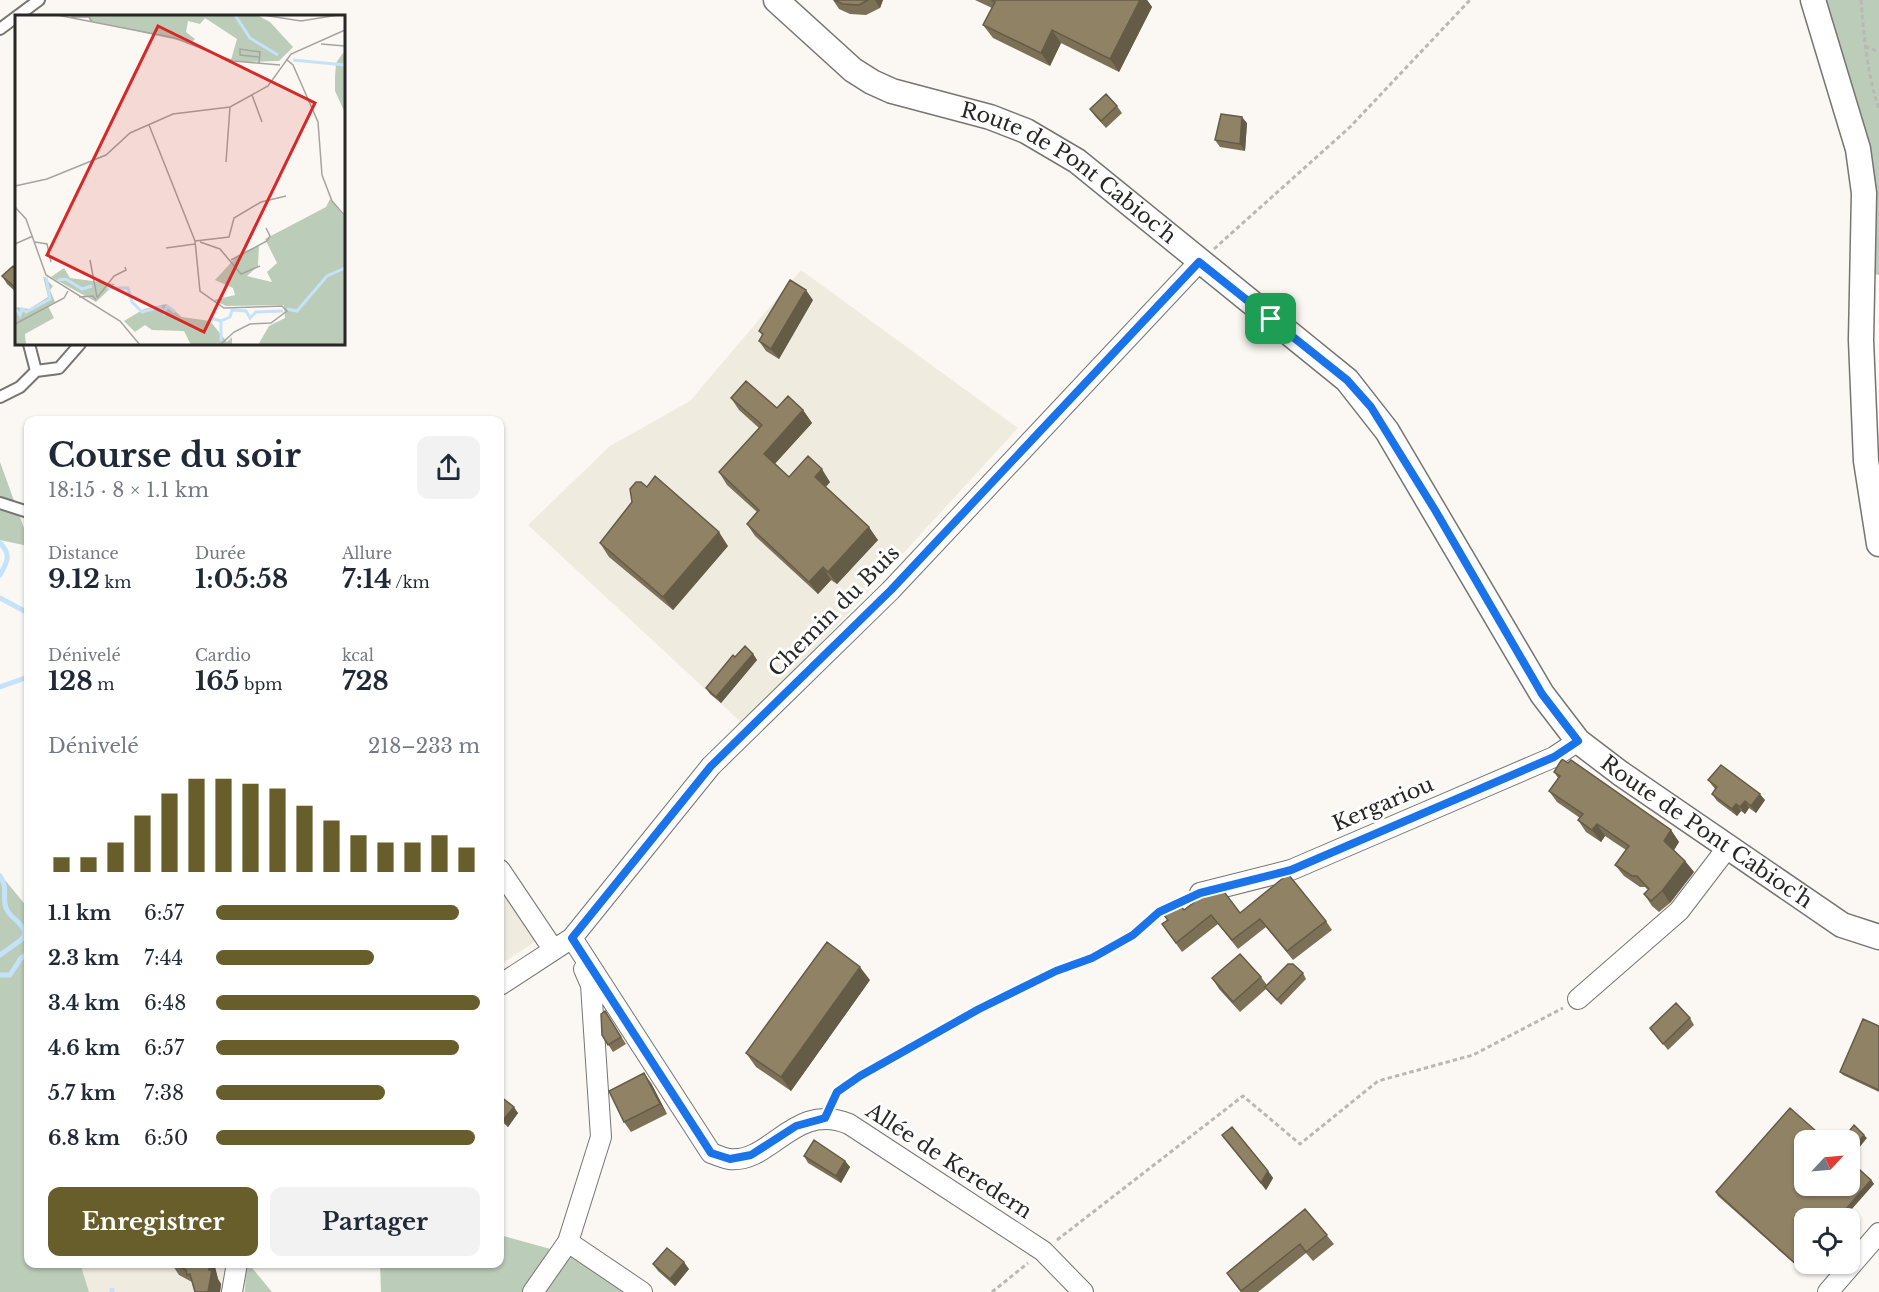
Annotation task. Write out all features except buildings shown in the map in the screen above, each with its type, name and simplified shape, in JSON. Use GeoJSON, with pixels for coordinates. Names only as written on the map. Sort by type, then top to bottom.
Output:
{"type":"FeatureCollection","features":[{"type":"Feature","properties":{"kind":"street","name":"Route de Pont Cabioc'h"},"geometry":{"type":"LineString","coordinates":[[776,0],[853,70],[872,82],[892,91],[1026,130],[1077,161],[1145,213],[1199,262],[1347,380],[1371,407],[1435,510],[1542,694],[1578,741],[1620,773],[1842,925],[1879,937]]}},
{"type":"Feature","properties":{"kind":"street"},"geometry":{"type":"LineString","coordinates":[[1813,0],[1858,149],[1864,192],[1861,340],[1866,461],[1879,544]]}},
{"type":"Feature","properties":{"kind":"street","name":"Chemin du Buis"},"geometry":{"type":"LineString","coordinates":[[504,982],[572,938],[711,766],[891,590],[1199,262]]}},
{"type":"Feature","properties":{"kind":"street","name":"Kergariou"},"geometry":{"type":"LineString","coordinates":[[1200,893],[1291,870],[1554,757],[1578,741]]}},
{"type":"Feature","properties":{"kind":"street"},"geometry":{"type":"LineString","coordinates":[[1578,999],[1679,911],[1728,847]]}},
{"type":"Feature","properties":{"kind":"street"},"geometry":{"type":"LineString","coordinates":[[504,876],[553,949]]}},
{"type":"Feature","properties":{"kind":"street"},"geometry":{"type":"LineString","coordinates":[[572,938],[711,1153],[730,1159],[751,1155],[796,1126],[825,1118]]}},
{"type":"Feature","properties":{"kind":"street"},"geometry":{"type":"LineString","coordinates":[[533,1292],[568,1242],[601,1137],[591,986],[572,938]]}},
{"type":"Feature","properties":{"kind":"street","name":"Allée de Keredern"},"geometry":{"type":"LineString","coordinates":[[825,1118],[849,1124],[1043,1251],[1083,1292]]}},
{"type":"Feature","properties":{"kind":"street"},"geometry":{"type":"LineString","coordinates":[[1828,1292],[1879,1233]]}},
{"type":"Feature","properties":{"kind":"street"},"geometry":{"type":"LineString","coordinates":[[568,1242],[642,1292]]}},
{"type":"Feature","properties":{"kind":"street"},"geometry":{"type":"LineString","coordinates":[[232,1292],[236,1268]]}},
{"type":"Feature","properties":{"kind":"lane"},"geometry":{"type":"LineString","coordinates":[[19,15],[39,0]]}},
{"type":"Feature","properties":{"kind":"lane"},"geometry":{"type":"LineString","coordinates":[[0,29],[15,18]]}},
{"type":"Feature","properties":{"kind":"lane"},"geometry":{"type":"LineString","coordinates":[[29,345],[36,371]]}},
{"type":"Feature","properties":{"kind":"lane"},"geometry":{"type":"LineString","coordinates":[[0,397],[20,387],[36,371],[59,368],[79,345]]}},
{"type":"Feature","properties":{"kind":"lane"},"geometry":{"type":"LineString","coordinates":[[0,503],[24,511]]}},
{"type":"Feature","properties":{"kind":"path"},"geometry":{"type":"LineString","coordinates":[[1199,262],[1350,127],[1470,0]]}},
{"type":"Feature","properties":{"kind":"path"},"geometry":{"type":"LineString","coordinates":[[1861,0],[1865,46],[1879,109]]}},
{"type":"Feature","properties":{"kind":"path"},"geometry":{"type":"LineString","coordinates":[[1865,46],[1879,52]]}},
{"type":"Feature","properties":{"kind":"path"},"geometry":{"type":"LineString","coordinates":[[825,1118],[837,1092],[860,1076],[979,1009],[1056,971],[1092,958],[1133,935],[1159,912],[1169,907]]}},
{"type":"Feature","properties":{"kind":"path"},"geometry":{"type":"LineString","coordinates":[[992,1292],[1244,1096],[1300,1144],[1378,1081],[1473,1055],[1578,999]]}},
{"type":"Feature","properties":{"kind":"shaded area"},"geometry":{"type":"Polygon","coordinates":[[[801,270],[1018,428],[745,726],[528,525],[610,446],[690,401],[801,270]]]}},
{"type":"Feature","properties":{"kind":"shaded area"},"geometry":{"type":"Polygon","coordinates":[[[504,895],[536,941],[504,962],[504,895]]]}},
{"type":"Feature","properties":{"kind":"shaded area"},"geometry":{"type":"Polygon","coordinates":[[[82,1268],[246,1268],[245,1292],[89,1292],[82,1268]]]}},
{"type":"Feature","properties":{"kind":"green space"},"geometry":{"type":"Polygon","coordinates":[[[1823,0],[1879,0],[1879,275],[1873,274],[1823,0]]]}},
{"type":"Feature","properties":{"kind":"green space"},"geometry":{"type":"Polygon","coordinates":[[[0,462],[24,528],[24,545],[0,540],[0,462]]]}},
{"type":"Feature","properties":{"kind":"green space"},"geometry":{"type":"Polygon","coordinates":[[[0,874],[24,903],[24,1268],[82,1268],[89,1292],[0,1292],[0,874]]]}},
{"type":"Feature","properties":{"kind":"green space"},"geometry":{"type":"Polygon","coordinates":[[[504,1236],[619,1268],[647,1292],[381,1292],[380,1268],[504,1268],[504,1236]]]}},
{"type":"Feature","properties":{"kind":"green space"},"geometry":{"type":"Polygon","coordinates":[[[246,1268],[252,1268],[272,1292],[245,1292],[246,1268]]]}},
{"type":"Feature","properties":{"kind":"waterway"},"geometry":{"type":"LineString","coordinates":[[0,543],[7,555],[0,575]]}},
{"type":"Feature","properties":{"kind":"waterway"},"geometry":{"type":"LineString","coordinates":[[0,598],[24,611]]}},
{"type":"Feature","properties":{"kind":"waterway"},"geometry":{"type":"LineString","coordinates":[[0,687],[24,678]]}},
{"type":"Feature","properties":{"kind":"waterway"},"geometry":{"type":"LineString","coordinates":[[0,876],[4,885],[7,910],[24,931]]}},
{"type":"Feature","properties":{"kind":"waterway"},"geometry":{"type":"LineString","coordinates":[[0,955],[21,940],[24,935]]}},
{"type":"Feature","properties":{"kind":"waterway"},"geometry":{"type":"LineString","coordinates":[[0,975],[10,975],[24,956]]}},
{"type":"Feature","properties":{"kind":"route"},"geometry":{"type":"LineString","coordinates":[[1199,262],[1271,319],[1347,380],[1371,407],[1435,510],[1542,694],[1578,741],[1554,757],[1291,870],[1200,893],[1159,912],[1133,935],[1092,958],[1056,971],[979,1009],[860,1076],[837,1092],[825,1118],[796,1126],[751,1155],[730,1159],[711,1153],[572,938],[711,766],[891,590],[1199,262]]}}]}
